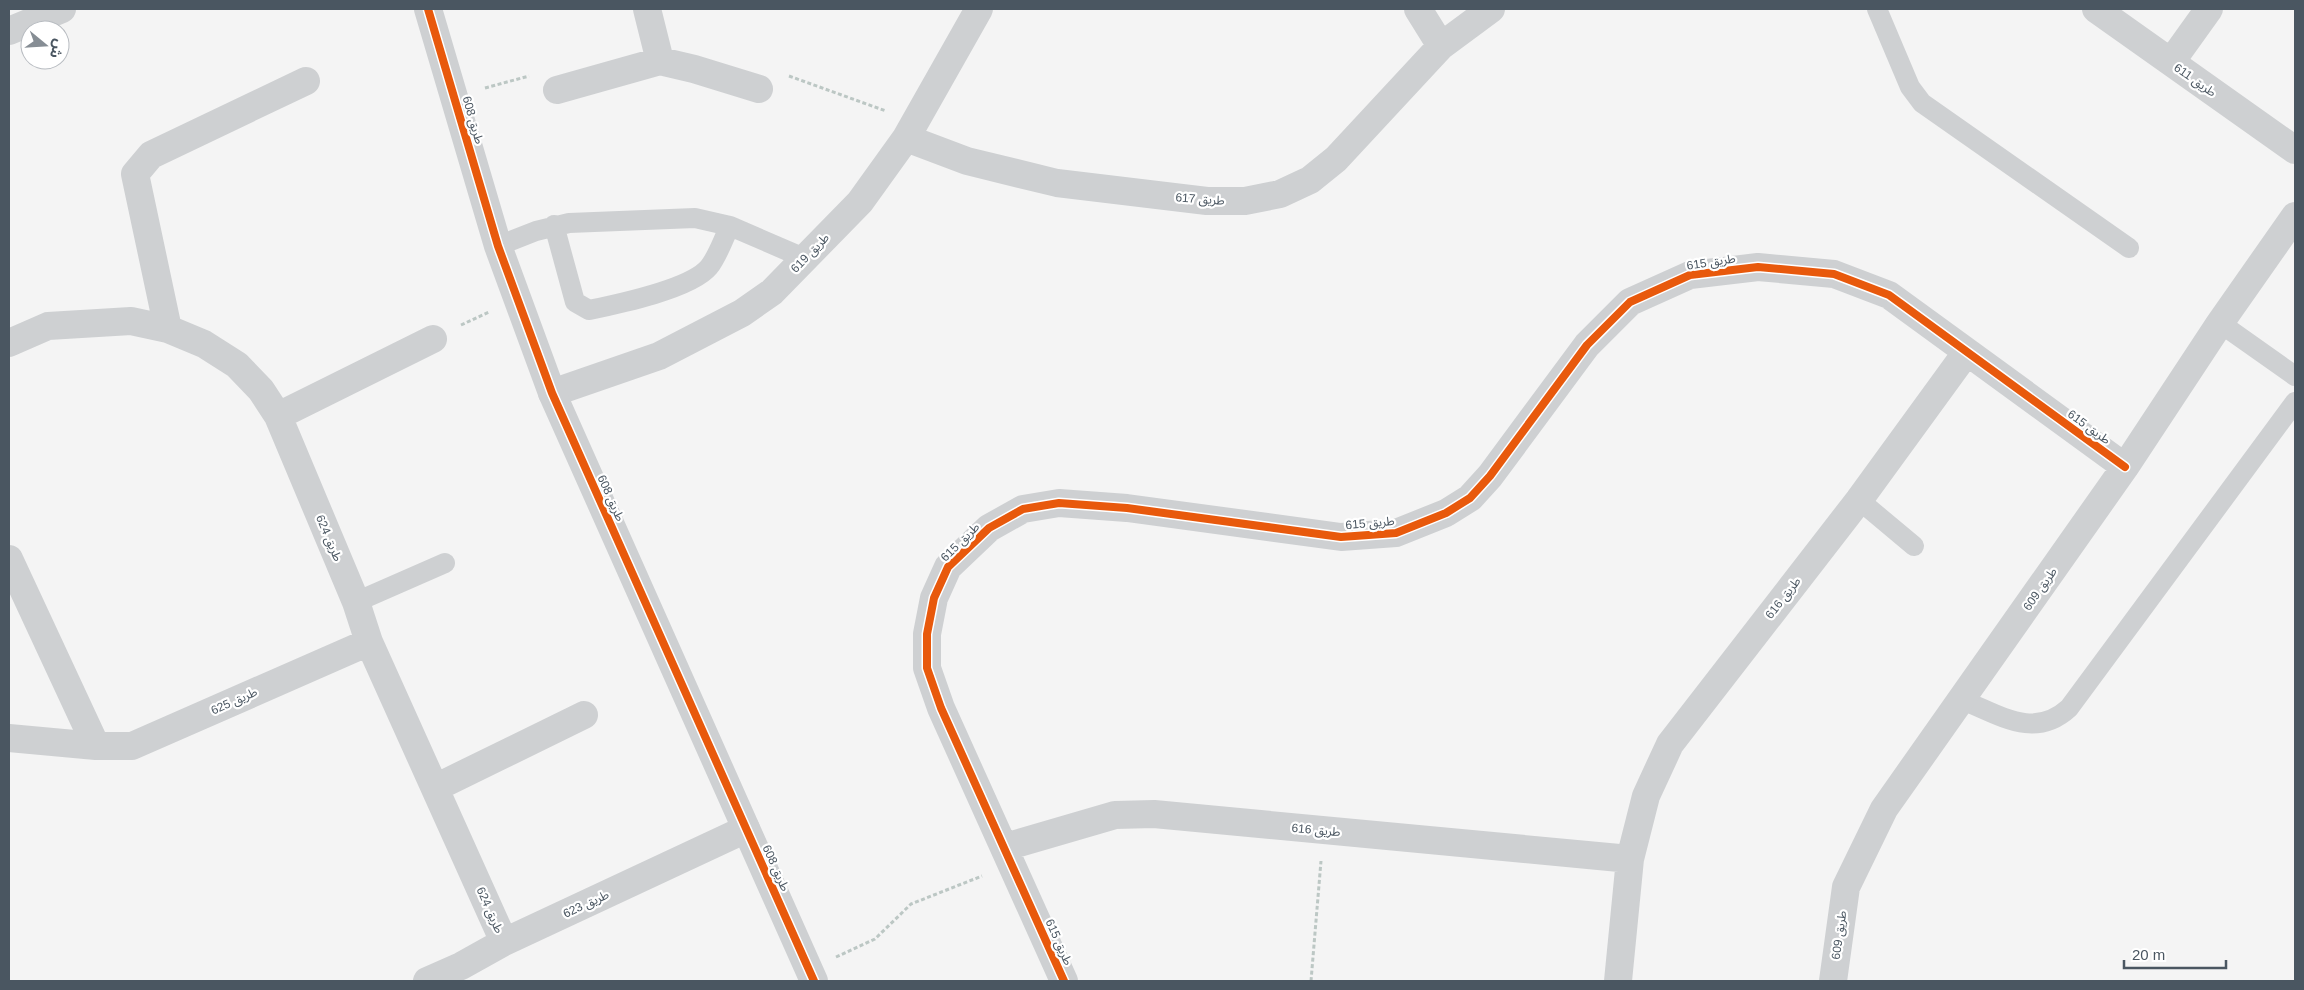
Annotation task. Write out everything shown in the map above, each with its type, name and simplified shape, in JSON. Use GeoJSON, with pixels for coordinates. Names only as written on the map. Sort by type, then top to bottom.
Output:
{"type":"FeatureCollection","features":[{"type":"Feature","properties":{"kind":"street"},"geometry":{"type":"LineString","coordinates":[[9,31],[62,9]]}},
{"type":"Feature","properties":{"kind":"street","name":"طريق 608"},"geometry":{"type":"LineString","coordinates":[[428,9],[498,246],[552,393],[812,976]]}},
{"type":"Feature","properties":{"kind":"street"},"geometry":{"type":"LineString","coordinates":[[648,9],[660,61]]}},
{"type":"Feature","properties":{"kind":"street","name":"طريق 619"},"geometry":{"type":"LineString","coordinates":[[552,393],[659,356],[742,314],[772,292],[860,202],[906,138],[979,9]]}},
{"type":"Feature","properties":{"kind":"street"},"geometry":{"type":"LineString","coordinates":[[1418,9],[1441,46]]}},
{"type":"Feature","properties":{"kind":"street","name":"طريق 617"},"geometry":{"type":"LineString","coordinates":[[906,138],[968,161],[1057,183],[1207,201],[1245,201],[1280,194],[1310,180],[1336,159],[1441,46],[1490,9]]}},
{"type":"Feature","properties":{"kind":"street","name":"طريق 611"},"geometry":{"type":"LineString","coordinates":[[2096,9],[2295,150]]}},
{"type":"Feature","properties":{"kind":"street"},"geometry":{"type":"LineString","coordinates":[[2171,62],[2210,9]]}},
{"type":"Feature","properties":{"kind":"street"},"geometry":{"type":"LineString","coordinates":[[558,90],[660,61],[694,69],[759,89]]}},
{"type":"Feature","properties":{"kind":"street"},"geometry":{"type":"LineString","coordinates":[[168,329],[135,174],[151,155],[306,81]]}},
{"type":"Feature","properties":{"kind":"street","name":"طريق 609"},"geometry":{"type":"LineString","coordinates":[[1834,981],[1846,887],[1884,809],[2125,467],[2220,323],[2295,216]]}},
{"type":"Feature","properties":{"kind":"street","name":"طريق 615"},"geometry":{"type":"LineString","coordinates":[[1064,981],[1009,855],[941,708],[927,668],[927,634],[934,598],[948,567],[989,528],[1024,509],[1060,503],[1126,508],[1341,537],[1396,534],[1446,513],[1470,498],[1490,476],[1587,345],[1630,302],[1690,275],[1758,267],[1834,274],[1889,295],[1966,353],[2125,467]]}},
{"type":"Feature","properties":{"kind":"street","name":"طريق 624"},"geometry":{"type":"LineString","coordinates":[[9,343],[48,326],[131,321],[168,329],[204,344],[237,365],[261,390],[278,416],[356,602],[369,642],[504,942]]}},
{"type":"Feature","properties":{"kind":"street"},"geometry":{"type":"LineString","coordinates":[[278,416],[433,339]]}},
{"type":"Feature","properties":{"kind":"street","name":"طريق 616"},"geometry":{"type":"LineString","coordinates":[[1618,981],[1630,859],[1646,796],[1670,744],[1859,500],[1966,353]]}},
{"type":"Feature","properties":{"kind":"street"},"geometry":{"type":"LineString","coordinates":[[9,559],[96,746]]}},
{"type":"Feature","properties":{"kind":"street","name":"طريق 625"},"geometry":{"type":"LineString","coordinates":[[9,738],[96,746],[132,746],[369,642]]}},
{"type":"Feature","properties":{"kind":"street"},"geometry":{"type":"LineString","coordinates":[[435,788],[584,715]]}},
{"type":"Feature","properties":{"kind":"street","name":"طريق 616"},"geometry":{"type":"LineString","coordinates":[[1009,855],[1116,815],[1154,814],[1630,859]]}},
{"type":"Feature","properties":{"kind":"street","name":"طريق 623"},"geometry":{"type":"LineString","coordinates":[[427,981],[464,974],[504,942],[746,829]]}},
{"type":"Feature","properties":{"kind":"lane"},"geometry":{"type":"LineString","coordinates":[[1877,9],[1910,87],[1922,103],[2129,248]]}},
{"type":"Feature","properties":{"kind":"lane"},"geometry":{"type":"LineString","coordinates":[[498,246],[554,225],[590,221],[695,218],[730,226],[804,258]]}},
{"type":"Feature","properties":{"kind":"lane"},"geometry":{"type":"LineString","coordinates":[[554,225],[575,302],[589,310],[682,285],[698,278],[709,267],[730,226]]}},
{"type":"Feature","properties":{"kind":"lane"},"geometry":{"type":"LineString","coordinates":[[2220,323],[2295,376]]}},
{"type":"Feature","properties":{"kind":"lane"},"geometry":{"type":"LineString","coordinates":[[1962,700],[2029,725],[2044,724],[2058,718],[2075,700],[2295,402]]}},
{"type":"Feature","properties":{"kind":"lane"},"geometry":{"type":"LineString","coordinates":[[1859,500],[1914,546]]}},
{"type":"Feature","properties":{"kind":"lane"},"geometry":{"type":"LineString","coordinates":[[356,602],[444,563]]}},
{"type":"Feature","properties":{"kind":"path"},"geometry":{"type":"LineString","coordinates":[[433,339],[516,298]]}},
{"type":"Feature","properties":{"kind":"path"},"geometry":{"type":"LineString","coordinates":[[1311,981],[1323,831]]}},
{"type":"Feature","properties":{"kind":"path"},"geometry":{"type":"LineString","coordinates":[[812,976],[875,939],[911,904],[1009,855]]}},
{"type":"Feature","properties":{"kind":"cycle path"},"geometry":{"type":"LineString","coordinates":[[428,9],[498,246],[552,393],[814,981]]}},
{"type":"Feature","properties":{"kind":"cycle path"},"geometry":{"type":"LineString","coordinates":[[1064,981],[941,708],[927,668],[927,634],[934,598],[948,567],[989,528],[1023,509],[1059,503],[1127,508],[1341,537],[1396,533],[1446,513],[1470,498],[1490,476],[1587,345],[1630,302],[1690,275],[1758,267],[1834,274],[1889,295],[2125,467]]}}]}
